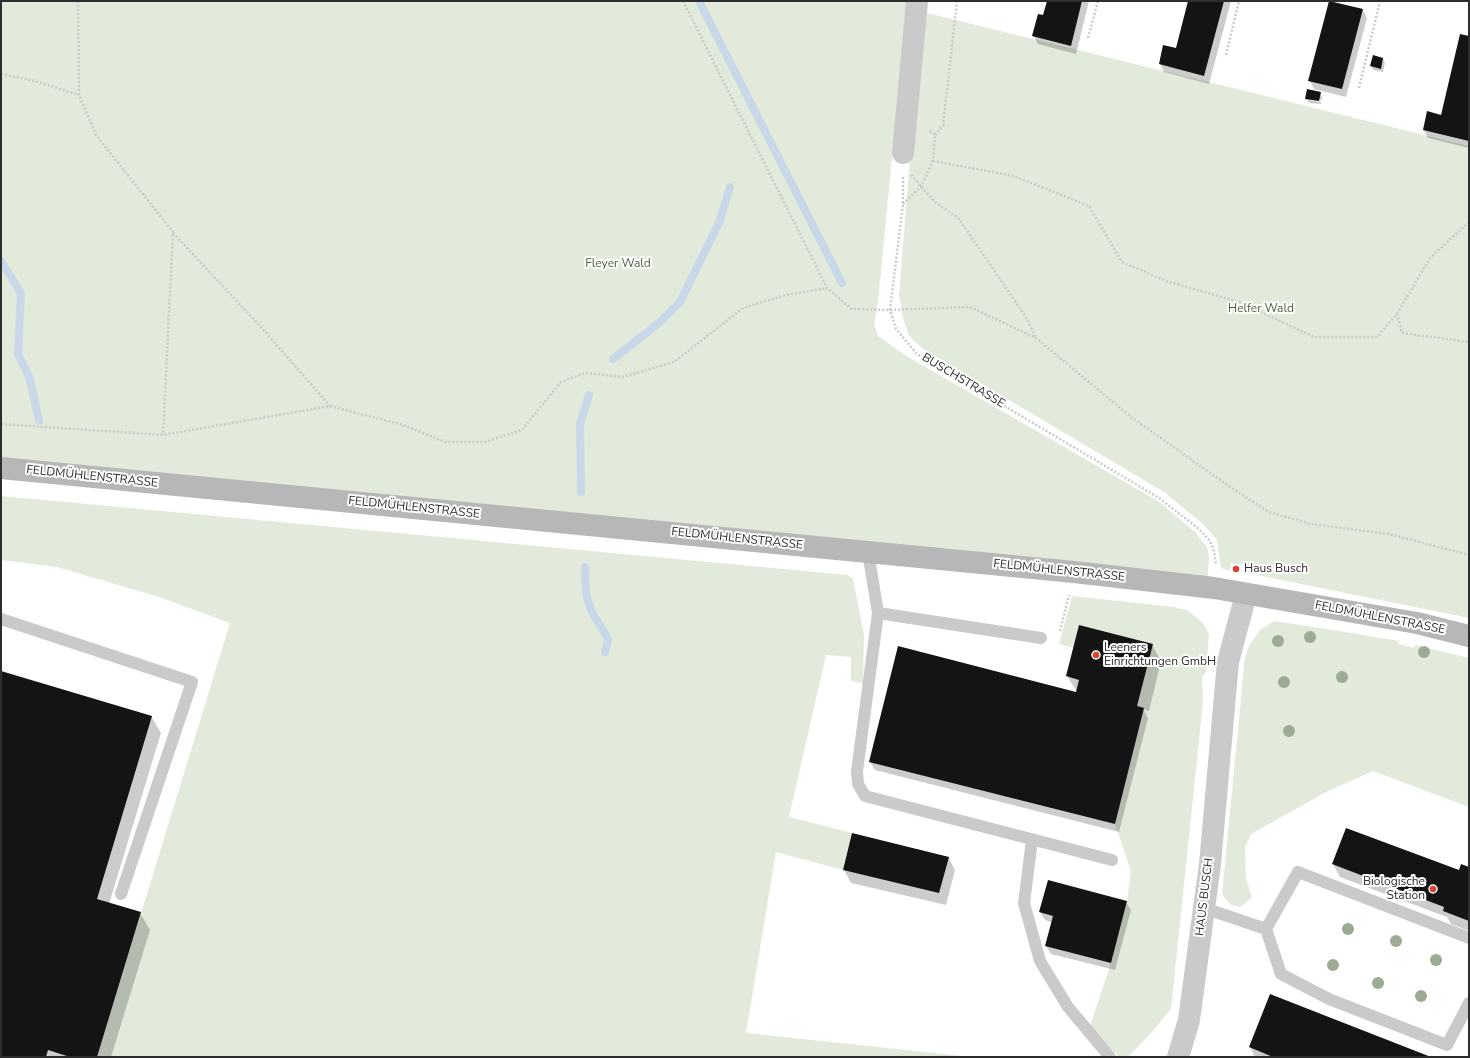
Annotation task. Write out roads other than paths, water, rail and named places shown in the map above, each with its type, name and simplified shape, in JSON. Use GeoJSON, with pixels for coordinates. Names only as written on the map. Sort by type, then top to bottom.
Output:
{"type":"FeatureCollection","features":[{"type":"Feature","properties":{"kind":"street"},"geometry":{"type":"LineString","coordinates":[[903,160],[917,1]]}},
{"type":"Feature","properties":{"kind":"street","name":"FELDMÜHLENSTRASSE"},"geometry":{"type":"LineString","coordinates":[[1,468],[1074,572],[1214,588],[1417,623],[1469,636]]}},
{"type":"Feature","properties":{"kind":"street","name":"HAUS BUSCH"},"geometry":{"type":"LineString","coordinates":[[1178,1057],[1189,1020],[1210,864],[1228,662],[1246,594]]}},
{"type":"Feature","properties":{"kind":"lane"},"geometry":{"type":"LineString","coordinates":[[868,552],[878,613],[857,771],[858,784],[865,796],[1112,860]]}},
{"type":"Feature","properties":{"kind":"lane"},"geometry":{"type":"LineString","coordinates":[[878,613],[1041,638]]}},
{"type":"Feature","properties":{"kind":"lane"},"geometry":{"type":"LineString","coordinates":[[1,619],[192,682],[121,894]]}},
{"type":"Feature","properties":{"kind":"lane"},"geometry":{"type":"LineString","coordinates":[[1032,840],[1024,903],[1040,961],[1068,1007],[1110,1057]]}},
{"type":"Feature","properties":{"kind":"lane"},"geometry":{"type":"LineString","coordinates":[[1469,938],[1298,872],[1266,929],[1281,974],[1329,999],[1447,1045],[1469,1003]]}},
{"type":"Feature","properties":{"kind":"lane"},"geometry":{"type":"LineString","coordinates":[[1204,908],[1266,929]]}},
{"type":"Feature","properties":{"kind":"waterway"},"geometry":{"type":"LineString","coordinates":[[699,1],[842,283]]}},
{"type":"Feature","properties":{"kind":"waterway"},"geometry":{"type":"LineString","coordinates":[[613,359],[659,323],[680,302],[719,223],[730,187]]}},
{"type":"Feature","properties":{"kind":"waterway"},"geometry":{"type":"LineString","coordinates":[[1,261],[21,293],[18,354],[30,379],[39,421]]}},
{"type":"Feature","properties":{"kind":"waterway"},"geometry":{"type":"LineString","coordinates":[[581,492],[580,424],[589,395]]}},
{"type":"Feature","properties":{"kind":"waterway"},"geometry":{"type":"LineString","coordinates":[[585,567],[586,594],[592,612],[608,639],[605,652]]}},
{"type":"Feature","properties":{"kind":"place","name":"Haus Busch"},"geometry":{"type":"Point","coordinates":[1236,569]}},
{"type":"Feature","properties":{"kind":"place","name":"Leeners Einrichtungen GmbH"},"geometry":{"type":"Point","coordinates":[1096,655]}},
{"type":"Feature","properties":{"kind":"place","name":"Biologische Station"},"geometry":{"type":"Point","coordinates":[1433,889]}},
{"type":"Feature","properties":{"kind":"park label","name":"Fleyer Wald"},"geometry":{"type":"Point","coordinates":[618,264]}},
{"type":"Feature","properties":{"kind":"park label","name":"Helfer Wald"},"geometry":{"type":"Point","coordinates":[1261,309]}}]}
